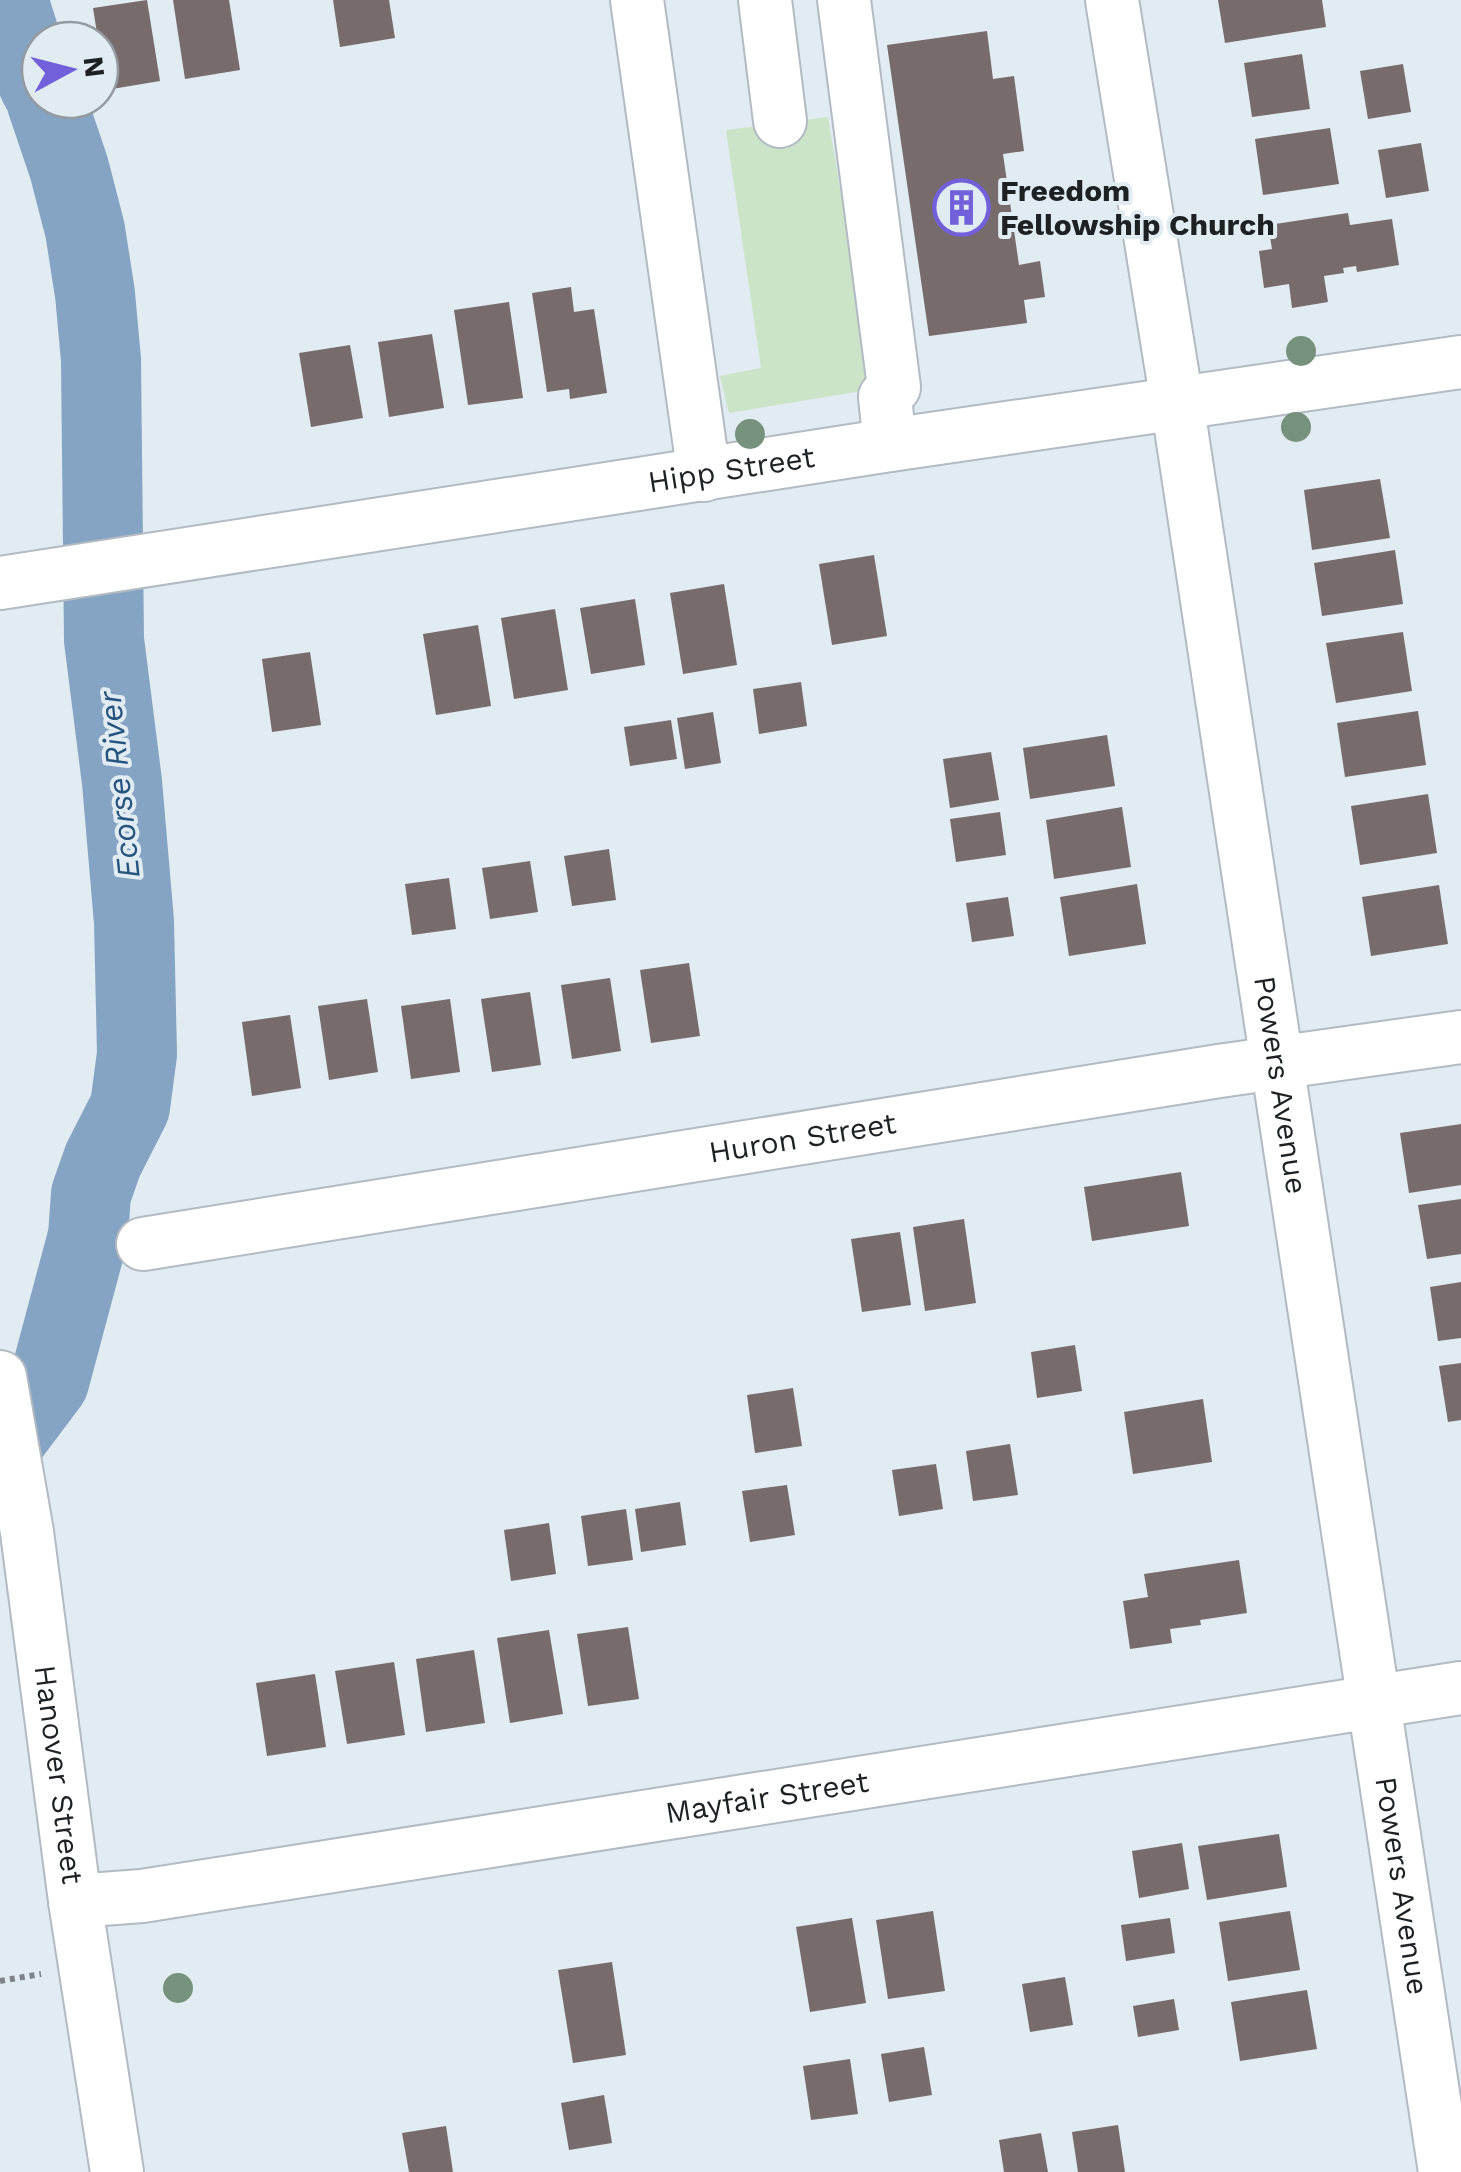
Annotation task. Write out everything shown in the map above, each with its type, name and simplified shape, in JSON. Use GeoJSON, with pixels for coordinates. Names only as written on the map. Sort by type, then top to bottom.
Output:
{"type":"FeatureCollection","features":[{"type":"Feature","properties":{"kind":"street"},"geometry":{"type":"LineString","coordinates":[[637,0],[704,475]]}},
{"type":"Feature","properties":{"kind":"street"},"geometry":{"type":"LineString","coordinates":[[765,0],[780,121]]}},
{"type":"Feature","properties":{"kind":"street"},"geometry":{"type":"LineString","coordinates":[[844,0],[894,387],[886,397],[890,445]]}},
{"type":"Feature","properties":{"kind":"street","name":"Powers Avenue"},"geometry":{"type":"LineString","coordinates":[[1112,0],[1177,402],[1445,2172]]}},
{"type":"Feature","properties":{"kind":"street","name":"Hipp Street"},"geometry":{"type":"LineString","coordinates":[[10,582],[890,445],[1461,362]]}},
{"type":"Feature","properties":{"kind":"street","name":"Huron Street"},"geometry":{"type":"LineString","coordinates":[[143,1244],[1461,1037]]}},
{"type":"Feature","properties":{"kind":"street","name":"Hanover Street"},"geometry":{"type":"LineString","coordinates":[[1,1387],[28,1532],[75,1900],[117,2172]]}},
{"type":"Feature","properties":{"kind":"street","name":"Mayfair Street"},"geometry":{"type":"LineString","coordinates":[[75,1900],[142,1896],[1461,1688]]}},
{"type":"Feature","properties":{"kind":"path"},"geometry":{"type":"LineString","coordinates":[[0,1980],[47,1974]]}},
{"type":"Feature","properties":{"kind":"green space"},"geometry":{"type":"Polygon","coordinates":[[[828,117],[874,389],[729,413],[720,376],[761,368],[726,130],[828,117]]]}},
{"type":"Feature","properties":{"kind":"building"},"geometry":{"type":"Polygon","coordinates":[[[147,0],[160,81],[120,88],[120,20],[95,20],[93,8],[147,0]]]}},
{"type":"Feature","properties":{"kind":"building"},"geometry":{"type":"Polygon","coordinates":[[[173,0],[229,0],[240,70],[185,79],[173,0]]]}},
{"type":"Feature","properties":{"kind":"building"},"geometry":{"type":"Polygon","coordinates":[[[333,0],[389,0],[395,38],[340,47],[333,0]]]}},
{"type":"Feature","properties":{"kind":"building"},"geometry":{"type":"Polygon","coordinates":[[[1218,0],[1322,0],[1326,27],[1225,43],[1218,0]]]}},
{"type":"Feature","properties":{"kind":"building","name":"Freedom Fellowship Church"},"geometry":{"type":"Polygon","coordinates":[[[987,31],[993,79],[1014,76],[1024,151],[1003,154],[1019,265],[1040,261],[1045,297],[1024,300],[1027,323],[929,336],[887,45],[987,31]]]}},
{"type":"Feature","properties":{"kind":"building"},"geometry":{"type":"Polygon","coordinates":[[[1302,54],[1310,109],[1252,117],[1244,63],[1302,54]]]}},
{"type":"Feature","properties":{"kind":"building"},"geometry":{"type":"Polygon","coordinates":[[[1403,64],[1411,112],[1368,119],[1360,71],[1403,64]]]}},
{"type":"Feature","properties":{"kind":"building"},"geometry":{"type":"Polygon","coordinates":[[[1330,128],[1339,184],[1263,195],[1255,139],[1330,128]]]}},
{"type":"Feature","properties":{"kind":"building"},"geometry":{"type":"Polygon","coordinates":[[[1421,143],[1429,191],[1386,198],[1378,150],[1421,143]]]}},
{"type":"Feature","properties":{"kind":"building"},"geometry":{"type":"Polygon","coordinates":[[[1348,213],[1350,225],[1392,219],[1399,265],[1357,272],[1356,266],[1343,268],[1344,273],[1324,276],[1328,302],[1292,308],[1289,284],[1264,288],[1259,251],[1272,249],[1268,225],[1348,213]]]}},
{"type":"Feature","properties":{"kind":"building"},"geometry":{"type":"Polygon","coordinates":[[[571,287],[574,312],[594,309],[607,393],[570,399],[569,389],[547,392],[532,293],[571,287]]]}},
{"type":"Feature","properties":{"kind":"building"},"geometry":{"type":"Polygon","coordinates":[[[509,302],[523,398],[468,405],[454,310],[509,302]]]}},
{"type":"Feature","properties":{"kind":"building"},"geometry":{"type":"Polygon","coordinates":[[[432,334],[444,408],[389,417],[378,342],[432,334]]]}},
{"type":"Feature","properties":{"kind":"building"},"geometry":{"type":"Polygon","coordinates":[[[350,345],[363,418],[311,427],[299,353],[350,345]]]}},
{"type":"Feature","properties":{"kind":"building"},"geometry":{"type":"Polygon","coordinates":[[[1380,479],[1390,538],[1312,550],[1304,490],[1380,479]]]}},
{"type":"Feature","properties":{"kind":"building"},"geometry":{"type":"Polygon","coordinates":[[[1395,550],[1403,604],[1322,616],[1314,563],[1395,550]]]}},
{"type":"Feature","properties":{"kind":"building"},"geometry":{"type":"Polygon","coordinates":[[[874,555],[887,636],[832,645],[819,564],[874,555]]]}},
{"type":"Feature","properties":{"kind":"building"},"geometry":{"type":"Polygon","coordinates":[[[724,584],[737,665],[683,674],[670,593],[724,584]]]}},
{"type":"Feature","properties":{"kind":"building"},"geometry":{"type":"Polygon","coordinates":[[[635,599],[645,665],[591,674],[580,608],[635,599]]]}},
{"type":"Feature","properties":{"kind":"building"},"geometry":{"type":"Polygon","coordinates":[[[555,609],[568,690],[514,699],[501,618],[555,609]]]}},
{"type":"Feature","properties":{"kind":"building"},"geometry":{"type":"Polygon","coordinates":[[[478,625],[491,706],[436,715],[423,634],[478,625]]]}},
{"type":"Feature","properties":{"kind":"building"},"geometry":{"type":"Polygon","coordinates":[[[1403,632],[1412,691],[1336,703],[1326,643],[1403,632]]]}},
{"type":"Feature","properties":{"kind":"building"},"geometry":{"type":"Polygon","coordinates":[[[310,652],[321,725],[272,732],[262,659],[310,652]]]}},
{"type":"Feature","properties":{"kind":"building"},"geometry":{"type":"Polygon","coordinates":[[[801,682],[807,726],[759,734],[753,689],[801,682]]]}},
{"type":"Feature","properties":{"kind":"building"},"geometry":{"type":"Polygon","coordinates":[[[1418,711],[1426,765],[1345,777],[1337,723],[1418,711]]]}},
{"type":"Feature","properties":{"kind":"building"},"geometry":{"type":"Polygon","coordinates":[[[713,712],[721,763],[685,769],[677,718],[713,712]]]}},
{"type":"Feature","properties":{"kind":"building"},"geometry":{"type":"Polygon","coordinates":[[[671,720],[677,759],[630,766],[624,727],[671,720]]]}},
{"type":"Feature","properties":{"kind":"building"},"geometry":{"type":"Polygon","coordinates":[[[1107,735],[1115,786],[1030,799],[1023,748],[1107,735]]]}},
{"type":"Feature","properties":{"kind":"building"},"geometry":{"type":"Polygon","coordinates":[[[991,752],[999,800],[950,808],[943,759],[991,752]]]}},
{"type":"Feature","properties":{"kind":"building"},"geometry":{"type":"Polygon","coordinates":[[[1428,794],[1437,853],[1360,865],[1351,806],[1428,794]]]}},
{"type":"Feature","properties":{"kind":"building"},"geometry":{"type":"Polygon","coordinates":[[[1122,807],[1131,867],[1054,879],[1046,820],[1122,807]]]}},
{"type":"Feature","properties":{"kind":"building"},"geometry":{"type":"Polygon","coordinates":[[[1000,812],[1006,855],[956,862],[950,819],[1000,812]]]}},
{"type":"Feature","properties":{"kind":"building"},"geometry":{"type":"Polygon","coordinates":[[[609,849],[616,900],[572,906],[564,856],[609,849]]]}},
{"type":"Feature","properties":{"kind":"building"},"geometry":{"type":"Polygon","coordinates":[[[530,861],[538,912],[490,919],[482,868],[530,861]]]}},
{"type":"Feature","properties":{"kind":"building"},"geometry":{"type":"Polygon","coordinates":[[[449,878],[456,929],[412,935],[405,884],[449,878]]]}},
{"type":"Feature","properties":{"kind":"building"},"geometry":{"type":"Polygon","coordinates":[[[1137,884],[1146,944],[1069,956],[1060,897],[1137,884]]]}},
{"type":"Feature","properties":{"kind":"building"},"geometry":{"type":"Polygon","coordinates":[[[1439,885],[1448,944],[1371,956],[1362,897],[1439,885]]]}},
{"type":"Feature","properties":{"kind":"building"},"geometry":{"type":"Polygon","coordinates":[[[1008,897],[1014,936],[972,942],[966,903],[1008,897]]]}},
{"type":"Feature","properties":{"kind":"building"},"geometry":{"type":"Polygon","coordinates":[[[689,963],[700,1036],[651,1043],[640,970],[689,963]]]}},
{"type":"Feature","properties":{"kind":"building"},"geometry":{"type":"Polygon","coordinates":[[[610,978],[621,1051],[572,1059],[561,985],[610,978]]]}},
{"type":"Feature","properties":{"kind":"building"},"geometry":{"type":"Polygon","coordinates":[[[530,992],[541,1065],[492,1072],[481,999],[530,992]]]}},
{"type":"Feature","properties":{"kind":"building"},"geometry":{"type":"Polygon","coordinates":[[[367,999],[378,1072],[329,1080],[318,1006],[367,999]]]}},
{"type":"Feature","properties":{"kind":"building"},"geometry":{"type":"Polygon","coordinates":[[[450,999],[460,1072],[411,1079],[401,1006],[450,999]]]}},
{"type":"Feature","properties":{"kind":"building"},"geometry":{"type":"Polygon","coordinates":[[[290,1015],[301,1088],[252,1096],[242,1022],[290,1015]]]}},
{"type":"Feature","properties":{"kind":"building"},"geometry":{"type":"Polygon","coordinates":[[[1461,1124],[1461,1185],[1409,1193],[1400,1133],[1461,1124]]]}},
{"type":"Feature","properties":{"kind":"building"},"geometry":{"type":"Polygon","coordinates":[[[1181,1172],[1189,1226],[1092,1241],[1084,1187],[1181,1172]]]}},
{"type":"Feature","properties":{"kind":"building"},"geometry":{"type":"Polygon","coordinates":[[[1461,1199],[1461,1254],[1427,1259],[1418,1205],[1461,1199]]]}},
{"type":"Feature","properties":{"kind":"building"},"geometry":{"type":"Polygon","coordinates":[[[964,1219],[976,1303],[925,1311],[913,1227],[964,1219]]]}},
{"type":"Feature","properties":{"kind":"building"},"geometry":{"type":"Polygon","coordinates":[[[900,1232],[911,1305],[862,1312],[851,1239],[900,1232]]]}},
{"type":"Feature","properties":{"kind":"building"},"geometry":{"type":"Polygon","coordinates":[[[1461,1282],[1461,1338],[1438,1341],[1430,1287],[1461,1282]]]}},
{"type":"Feature","properties":{"kind":"building"},"geometry":{"type":"Polygon","coordinates":[[[1075,1345],[1082,1391],[1037,1398],[1031,1352],[1075,1345]]]}},
{"type":"Feature","properties":{"kind":"building"},"geometry":{"type":"Polygon","coordinates":[[[1461,1363],[1461,1420],[1448,1422],[1439,1366],[1461,1363]]]}},
{"type":"Feature","properties":{"kind":"building"},"geometry":{"type":"Polygon","coordinates":[[[793,1388],[802,1446],[755,1453],[747,1395],[793,1388]]]}},
{"type":"Feature","properties":{"kind":"building"},"geometry":{"type":"Polygon","coordinates":[[[1203,1399],[1212,1462],[1133,1474],[1124,1412],[1203,1399]]]}},
{"type":"Feature","properties":{"kind":"building"},"geometry":{"type":"Polygon","coordinates":[[[1010,1444],[1018,1495],[973,1501],[966,1451],[1010,1444]]]}},
{"type":"Feature","properties":{"kind":"building"},"geometry":{"type":"Polygon","coordinates":[[[936,1464],[943,1509],[899,1516],[892,1470],[936,1464]]]}},
{"type":"Feature","properties":{"kind":"building"},"geometry":{"type":"Polygon","coordinates":[[[787,1485],[795,1535],[750,1542],[742,1491],[787,1485]]]}},
{"type":"Feature","properties":{"kind":"building"},"geometry":{"type":"Polygon","coordinates":[[[680,1502],[686,1545],[641,1552],[635,1509],[680,1502]]]}},
{"type":"Feature","properties":{"kind":"building"},"geometry":{"type":"Polygon","coordinates":[[[626,1509],[633,1560],[588,1566],[581,1516],[626,1509]]]}},
{"type":"Feature","properties":{"kind":"building"},"geometry":{"type":"Polygon","coordinates":[[[549,1523],[556,1574],[511,1581],[504,1530],[549,1523]]]}},
{"type":"Feature","properties":{"kind":"building"},"geometry":{"type":"Polygon","coordinates":[[[1239,1560],[1247,1613],[1170,1629],[1172,1643],[1130,1649],[1123,1601],[1148,1597],[1144,1574],[1239,1560]]]}},
{"type":"Feature","properties":{"kind":"building"},"geometry":{"type":"Polygon","coordinates":[[[628,1627],[639,1699],[588,1706],[577,1634],[628,1627]]]}},
{"type":"Feature","properties":{"kind":"building"},"geometry":{"type":"Polygon","coordinates":[[[549,1630],[563,1714],[510,1723],[497,1638],[549,1630]]]}},
{"type":"Feature","properties":{"kind":"building"},"geometry":{"type":"Polygon","coordinates":[[[474,1650],[485,1723],[426,1732],[416,1659],[474,1650]]]}},
{"type":"Feature","properties":{"kind":"building"},"geometry":{"type":"Polygon","coordinates":[[[394,1662],[405,1735],[347,1744],[335,1671],[394,1662]]]}},
{"type":"Feature","properties":{"kind":"building"},"geometry":{"type":"Polygon","coordinates":[[[315,1674],[326,1747],[267,1756],[256,1683],[315,1674]]]}},
{"type":"Feature","properties":{"kind":"building"},"geometry":{"type":"Polygon","coordinates":[[[1279,1834],[1287,1887],[1207,1900],[1198,1846],[1279,1834]]]}},
{"type":"Feature","properties":{"kind":"building"},"geometry":{"type":"Polygon","coordinates":[[[1182,1843],[1189,1889],[1139,1898],[1132,1851],[1182,1843]]]}},
{"type":"Feature","properties":{"kind":"building"},"geometry":{"type":"Polygon","coordinates":[[[933,1911],[945,1991],[888,1999],[876,1920],[933,1911]]]}},
{"type":"Feature","properties":{"kind":"building"},"geometry":{"type":"Polygon","coordinates":[[[1290,1911],[1300,1970],[1228,1981],[1219,1922],[1290,1911]]]}},
{"type":"Feature","properties":{"kind":"building"},"geometry":{"type":"Polygon","coordinates":[[[852,1918],[866,2003],[810,2012],[796,1927],[852,1918]]]}},
{"type":"Feature","properties":{"kind":"building"},"geometry":{"type":"Polygon","coordinates":[[[1170,1918],[1175,1953],[1126,1961],[1121,1925],[1170,1918]]]}},
{"type":"Feature","properties":{"kind":"building"},"geometry":{"type":"Polygon","coordinates":[[[612,1962],[626,2055],[573,2063],[558,1970],[612,1962]]]}},
{"type":"Feature","properties":{"kind":"building"},"geometry":{"type":"Polygon","coordinates":[[[1065,1977],[1073,2025],[1030,2032],[1022,1984],[1065,1977]]]}},
{"type":"Feature","properties":{"kind":"building"},"geometry":{"type":"Polygon","coordinates":[[[1307,1990],[1317,2049],[1240,2061],[1231,2002],[1307,1990]]]}},
{"type":"Feature","properties":{"kind":"building"},"geometry":{"type":"Polygon","coordinates":[[[1174,1999],[1179,2030],[1138,2037],[1133,2006],[1174,1999]]]}},
{"type":"Feature","properties":{"kind":"building"},"geometry":{"type":"Polygon","coordinates":[[[924,2047],[932,2095],[889,2102],[881,2054],[924,2047]]]}},
{"type":"Feature","properties":{"kind":"building"},"geometry":{"type":"Polygon","coordinates":[[[850,2059],[858,2114],[811,2120],[803,2066],[850,2059]]]}},
{"type":"Feature","properties":{"kind":"building"},"geometry":{"type":"Polygon","coordinates":[[[604,2095],[612,2143],[569,2150],[561,2103],[604,2095]]]}},
{"type":"Feature","properties":{"kind":"building"},"geometry":{"type":"Polygon","coordinates":[[[1118,2125],[1125,2172],[1078,2172],[1072,2132],[1118,2125]]]}},
{"type":"Feature","properties":{"kind":"building"},"geometry":{"type":"Polygon","coordinates":[[[446,2126],[453,2172],[409,2172],[402,2133],[446,2126]]]}},
{"type":"Feature","properties":{"kind":"building"},"geometry":{"type":"Polygon","coordinates":[[[1041,2133],[1048,2172],[1004,2172],[999,2140],[1041,2133]]]}},
{"type":"Feature","properties":{"kind":"waterway","name":"Ecorse River"},"geometry":{"type":"LineString","coordinates":[[8,0],[20,38]]}},
{"type":"Feature","properties":{"kind":"waterway","name":"Ecorse River"},"geometry":{"type":"LineString","coordinates":[[0,1447],[49,1382],[88,1236],[91,1194],[130,1107],[137,1054],[134,922],[104,640],[101,360],[85,230],[53,120]]}},
{"type":"Feature","properties":{"kind":"place","name":"Freedom Fellowship Church"},"geometry":{"type":"Point","coordinates":[961,208]}}]}
